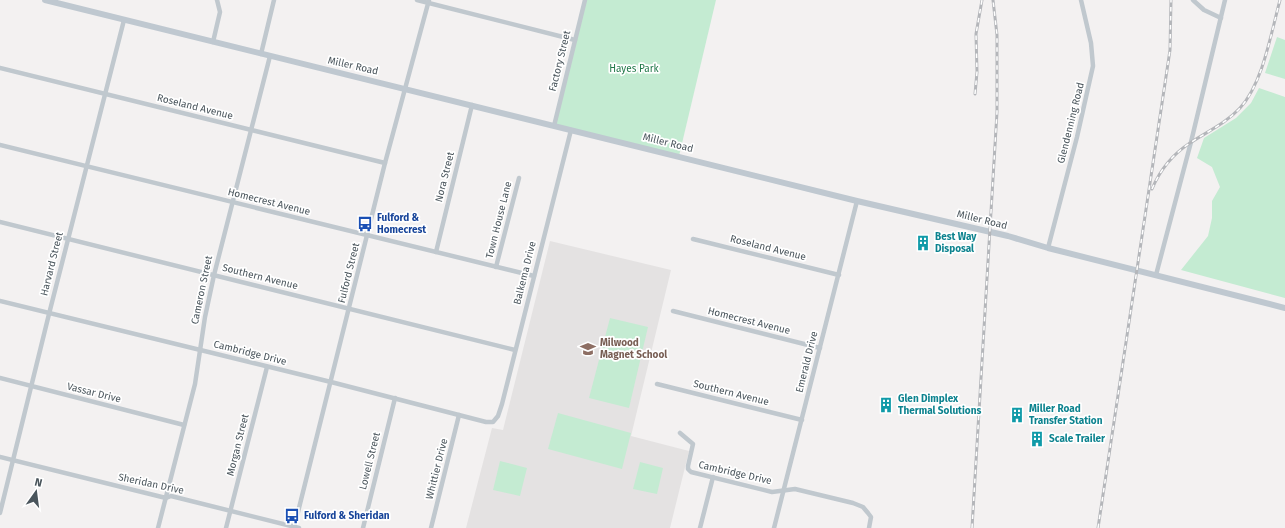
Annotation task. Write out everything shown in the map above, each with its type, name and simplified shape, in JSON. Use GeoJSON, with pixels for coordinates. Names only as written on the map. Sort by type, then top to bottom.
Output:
{"type":"FeatureCollection","features":[{"type":"Feature","properties":{"kind":"street","name":"Miller Road"},"geometry":{"type":"LineString","coordinates":[[47,0],[554,126],[1008,236],[1048,248],[1285,308]]}},
{"type":"Feature","properties":{"kind":"street"},"geometry":{"type":"LineString","coordinates":[[212,42],[220,12],[217,0]]}},
{"type":"Feature","properties":{"kind":"street"},"geometry":{"type":"LineString","coordinates":[[261,54],[274,0]]}},
{"type":"Feature","properties":{"kind":"street"},"geometry":{"type":"LineString","coordinates":[[417,0],[428,1],[575,40]]}},
{"type":"Feature","properties":{"kind":"street","name":"Factory Street"},"geometry":{"type":"LineString","coordinates":[[554,126],[585,0]]}},
{"type":"Feature","properties":{"kind":"street","name":"Glendenning Road"},"geometry":{"type":"LineString","coordinates":[[1048,248],[1077,137],[1093,66],[1091,43],[1081,0]]}},
{"type":"Feature","properties":{"kind":"street"},"geometry":{"type":"LineString","coordinates":[[1193,0],[1204,10],[1221,18]]}},
{"type":"Feature","properties":{"kind":"street"},"geometry":{"type":"LineString","coordinates":[[1156,275],[1192,142],[1225,0]]}},
{"type":"Feature","properties":{"kind":"street","name":"Fulford Street"},"geometry":{"type":"LineString","coordinates":[[296,528],[385,163],[402,97],[406,89],[428,1]]}},
{"type":"Feature","properties":{"kind":"street","name":"Harvard Street"},"geometry":{"type":"LineString","coordinates":[[0,513],[104,94],[124,20]]}},
{"type":"Feature","properties":{"kind":"street","name":"Cameron Street"},"geometry":{"type":"LineString","coordinates":[[158,528],[195,384],[204,317],[270,56]]}},
{"type":"Feature","properties":{"kind":"street","name":"Roseland Avenue"},"geometry":{"type":"LineString","coordinates":[[0,68],[385,163]]}},
{"type":"Feature","properties":{"kind":"street","name":"Nora Street"},"geometry":{"type":"LineString","coordinates":[[436,252],[472,105]]}},
{"type":"Feature","properties":{"kind":"street","name":"Balkema Drive"},"geometry":{"type":"LineString","coordinates":[[495,420],[502,404],[571,130]]}},
{"type":"Feature","properties":{"kind":"street","name":"Homecrest Avenue"},"geometry":{"type":"LineString","coordinates":[[0,145],[534,276]]}},
{"type":"Feature","properties":{"kind":"street","name":"Town House Lane"},"geometry":{"type":"LineString","coordinates":[[496,267],[519,178]]}},
{"type":"Feature","properties":{"kind":"street","name":"Emerald Drive"},"geometry":{"type":"LineString","coordinates":[[774,528],[857,200]]}},
{"type":"Feature","properties":{"kind":"street","name":"Southern Avenue"},"geometry":{"type":"LineString","coordinates":[[0,222],[515,350]]}},
{"type":"Feature","properties":{"kind":"street","name":"Roseland Avenue"},"geometry":{"type":"LineString","coordinates":[[693,239],[839,275]]}},
{"type":"Feature","properties":{"kind":"street","name":"Cambridge Drive"},"geometry":{"type":"LineString","coordinates":[[0,301],[331,382],[486,422],[492,422],[495,420]]}},
{"type":"Feature","properties":{"kind":"street","name":"Homecrest Avenue"},"geometry":{"type":"LineString","coordinates":[[673,311],[820,348]]}},
{"type":"Feature","properties":{"kind":"street","name":"Morgan Street"},"geometry":{"type":"LineString","coordinates":[[226,528],[267,367]]}},
{"type":"Feature","properties":{"kind":"street","name":"Vassar Drive"},"geometry":{"type":"LineString","coordinates":[[0,378],[184,425]]}},
{"type":"Feature","properties":{"kind":"street","name":"Southern Avenue"},"geometry":{"type":"LineString","coordinates":[[656,384],[802,420]]}},
{"type":"Feature","properties":{"kind":"street","name":"Lowell Street"},"geometry":{"type":"LineString","coordinates":[[362,528],[395,398]]}},
{"type":"Feature","properties":{"kind":"street","name":"Whittier Drive"},"geometry":{"type":"LineString","coordinates":[[431,528],[459,415]]}},
{"type":"Feature","properties":{"kind":"street","name":"Cambridge Drive"},"geometry":{"type":"LineString","coordinates":[[680,433],[693,444],[688,466],[689,471],[772,492],[795,489],[858,505],[866,510],[871,517],[869,528]]}},
{"type":"Feature","properties":{"kind":"street","name":"Sheridan Drive"},"geometry":{"type":"LineString","coordinates":[[0,457],[166,498],[171,496],[296,528]]}},
{"type":"Feature","properties":{"kind":"street"},"geometry":{"type":"LineString","coordinates":[[700,528],[713,477]]}},
{"type":"Feature","properties":{"kind":"shaded area","name":"Milwood Magnet School"},"geometry":{"type":"Polygon","coordinates":[[[550,241],[671,270],[631,436],[689,451],[670,528],[466,528],[492,428],[503,430],[550,241]]]}},
{"type":"Feature","properties":{"kind":"green space","name":"Hayes Park"},"geometry":{"type":"Polygon","coordinates":[[[585,0],[716,0],[679,156],[554,126],[585,0]]]}},
{"type":"Feature","properties":{"kind":"green space"},"geometry":{"type":"Polygon","coordinates":[[[1277,37],[1285,40],[1285,79],[1265,73],[1277,37]]]}},
{"type":"Feature","properties":{"kind":"green space"},"geometry":{"type":"Polygon","coordinates":[[[1259,88],[1285,97],[1285,298],[1181,270],[1208,236],[1212,218],[1212,201],[1220,187],[1212,167],[1197,158],[1204,138],[1236,118],[1251,103],[1259,88]]]}},
{"type":"Feature","properties":{"kind":"green space"},"geometry":{"type":"Polygon","coordinates":[[[610,318],[648,327],[629,408],[589,398],[610,318]]]}},
{"type":"Feature","properties":{"kind":"green space"},"geometry":{"type":"Polygon","coordinates":[[[558,413],[631,433],[622,469],[548,449],[558,413]]]}},
{"type":"Feature","properties":{"kind":"green space"},"geometry":{"type":"Polygon","coordinates":[[[500,461],[527,468],[520,496],[493,490],[500,461]]]}},
{"type":"Feature","properties":{"kind":"green space"},"geometry":{"type":"Polygon","coordinates":[[[640,462],[663,468],[657,494],[633,489],[640,462]]]}},
{"type":"Feature","properties":{"kind":"railway"},"geometry":{"type":"LineString","coordinates":[[975,94],[977,72],[976,34],[982,0]]}},
{"type":"Feature","properties":{"kind":"railway"},"geometry":{"type":"LineString","coordinates":[[972,528],[997,112],[997,35],[993,0]]}},
{"type":"Feature","properties":{"kind":"railway"},"geometry":{"type":"LineString","coordinates":[[1098,528],[1170,50],[1171,0]]}},
{"type":"Feature","properties":{"kind":"railway"},"geometry":{"type":"LineString","coordinates":[[1152,189],[1163,169],[1178,152],[1228,119],[1248,98],[1255,85],[1265,57],[1280,0]]}},
{"type":"Feature","properties":{"kind":"place","name":"Fulford & Homecrest"},"geometry":{"type":"Point","coordinates":[365,224]}},
{"type":"Feature","properties":{"kind":"place","name":"Best Way Disposal"},"geometry":{"type":"Point","coordinates":[923,243]}},
{"type":"Feature","properties":{"kind":"place","name":"Milwood Magnet School"},"geometry":{"type":"Point","coordinates":[588,349]}},
{"type":"Feature","properties":{"kind":"place","name":"Glen Dimplex Thermal Solutions"},"geometry":{"type":"Point","coordinates":[886,405]}},
{"type":"Feature","properties":{"kind":"place","name":"Miller Road Transfer Station"},"geometry":{"type":"Point","coordinates":[1017,415]}},
{"type":"Feature","properties":{"kind":"place","name":"Scale Trailer"},"geometry":{"type":"Point","coordinates":[1037,439]}},
{"type":"Feature","properties":{"kind":"place","name":"Fulford & Sheridan"},"geometry":{"type":"Point","coordinates":[292,516]}}]}
